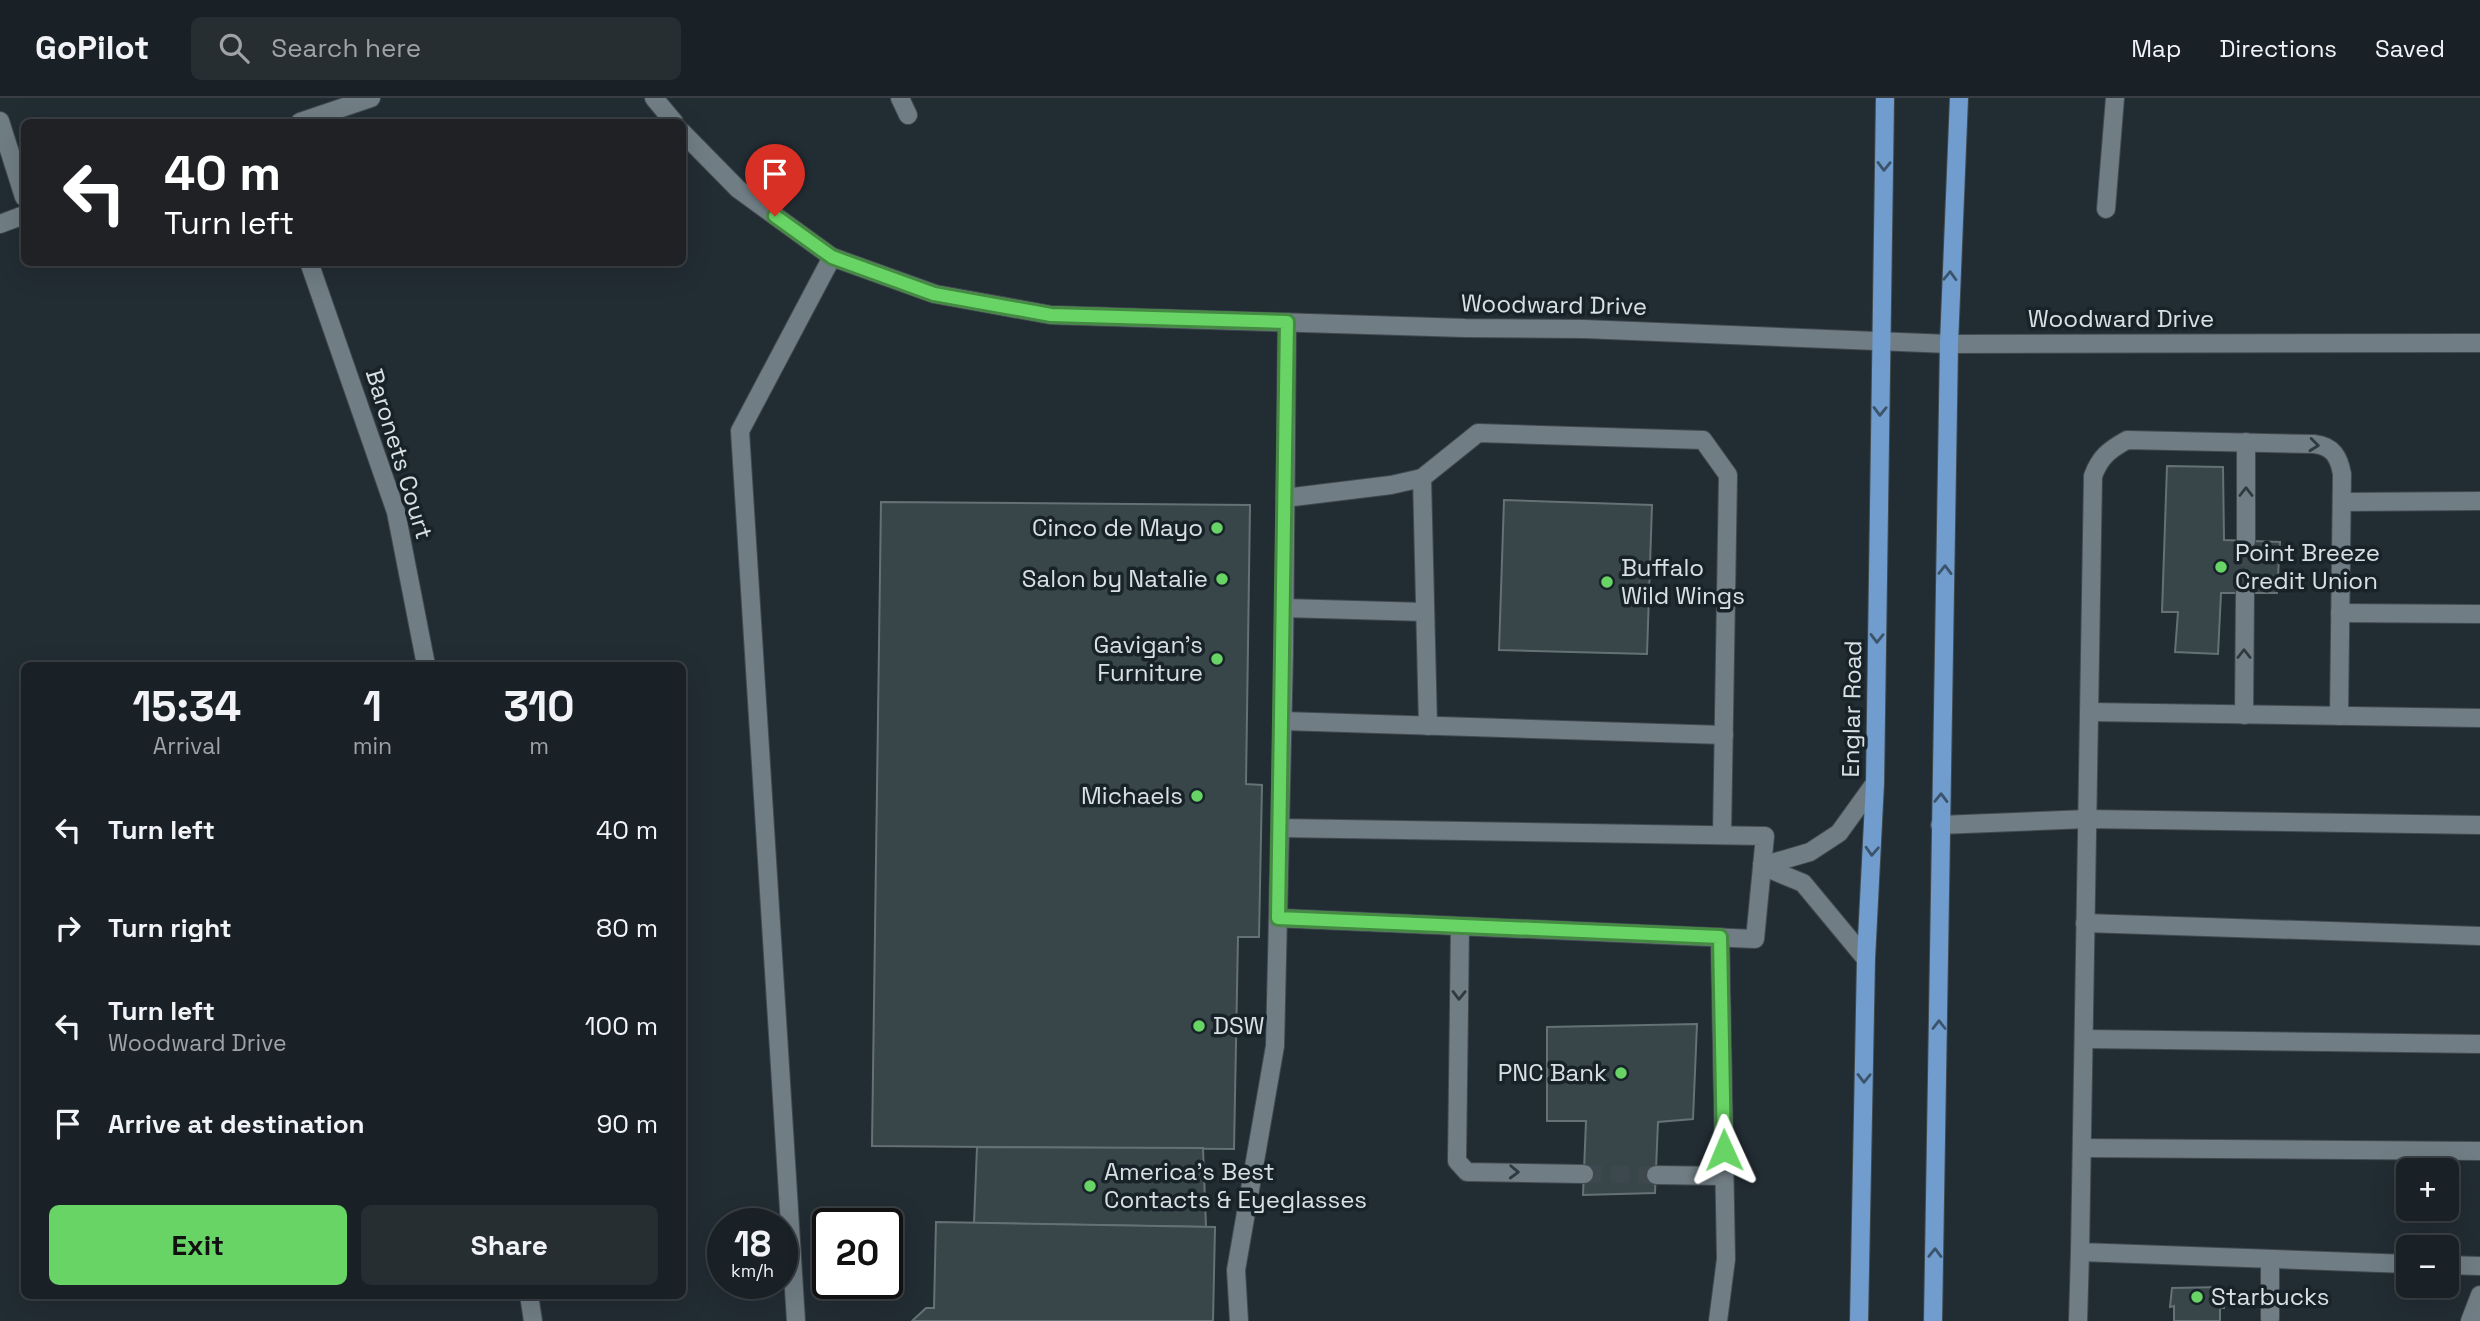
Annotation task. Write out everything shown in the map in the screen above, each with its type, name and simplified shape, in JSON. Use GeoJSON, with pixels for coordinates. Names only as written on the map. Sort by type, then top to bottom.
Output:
{"type":"FeatureCollection","features":[{"type":"Feature","properties":{"kind":"main road","name":"Englar Road"},"geometry":{"type":"LineString","coordinates":[[1859,1321],[1866,958],[1875,783],[1885,98]]}},
{"type":"Feature","properties":{"kind":"main road"},"geometry":{"type":"LineString","coordinates":[[1933,1321],[1949,344],[1959,98]]}},
{"type":"Feature","properties":{"kind":"street"},"geometry":{"type":"LineString","coordinates":[[309,119],[372,98]]}},
{"type":"Feature","properties":{"kind":"street"},"geometry":{"type":"LineString","coordinates":[[654,98],[672,119]]}},
{"type":"Feature","properties":{"kind":"street"},"geometry":{"type":"LineString","coordinates":[[900,98],[908,115]]}},
{"type":"Feature","properties":{"kind":"street"},"geometry":{"type":"LineString","coordinates":[[2105,209],[2115,98]]}},
{"type":"Feature","properties":{"kind":"street"},"geometry":{"type":"LineString","coordinates":[[0,121],[21,188]]}},
{"type":"Feature","properties":{"kind":"street","name":"Woodward Drive"},"geometry":{"type":"LineString","coordinates":[[686,136],[738,189],[832,257],[934,294],[1051,315],[1584,329],[1881,343],[2480,343]]}},
{"type":"Feature","properties":{"kind":"street"},"geometry":{"type":"LineString","coordinates":[[0,224],[21,216]]}},
{"type":"Feature","properties":{"kind":"street"},"geometry":{"type":"LineString","coordinates":[[796,1321],[740,431],[832,257]]}},
{"type":"Feature","properties":{"kind":"street","name":"Baronets Court"},"geometry":{"type":"LineString","coordinates":[[310,266],[396,512],[425,662]]}},
{"type":"Feature","properties":{"kind":"street"},"geometry":{"type":"LineString","coordinates":[[1239,1321],[1236,1270],[1275,1046],[1283,721],[1287,322]]}},
{"type":"Feature","properties":{"kind":"street"},"geometry":{"type":"LineString","coordinates":[[1285,498],[1391,485],[1422,478],[1478,433],[1703,440],[1728,475],[1723,835]]}},
{"type":"Feature","properties":{"kind":"street"},"geometry":{"type":"LineString","coordinates":[[2078,1321],[2093,477],[2098,460],[2127,439],[2325,445],[2339,460],[2342,502],[2339,716]]}},
{"type":"Feature","properties":{"kind":"street"},"geometry":{"type":"LineString","coordinates":[[2246,442],[2246,541]]}},
{"type":"Feature","properties":{"kind":"street"},"geometry":{"type":"LineString","coordinates":[[1422,478],[1428,726]]}},
{"type":"Feature","properties":{"kind":"street"},"geometry":{"type":"LineString","coordinates":[[2342,502],[2480,501]]}},
{"type":"Feature","properties":{"kind":"street"},"geometry":{"type":"LineString","coordinates":[[2244,715],[2245,593]]}},
{"type":"Feature","properties":{"kind":"street"},"geometry":{"type":"LineString","coordinates":[[1284,608],[1426,612]]}},
{"type":"Feature","properties":{"kind":"street"},"geometry":{"type":"LineString","coordinates":[[2340,613],[2480,614]]}},
{"type":"Feature","properties":{"kind":"street"},"geometry":{"type":"LineString","coordinates":[[2089,712],[2480,718]]}},
{"type":"Feature","properties":{"kind":"street"},"geometry":{"type":"LineString","coordinates":[[1283,721],[1724,735]]}},
{"type":"Feature","properties":{"kind":"street"},"geometry":{"type":"LineString","coordinates":[[1762,866],[1810,852],[1839,833],[1875,783]]}},
{"type":"Feature","properties":{"kind":"street"},"geometry":{"type":"LineString","coordinates":[[1940,825],[2087,819],[2480,825]]}},
{"type":"Feature","properties":{"kind":"street"},"geometry":{"type":"LineString","coordinates":[[1278,918],[1755,939],[1765,836],[1280,828]]}},
{"type":"Feature","properties":{"kind":"street"},"geometry":{"type":"LineString","coordinates":[[1762,866],[1803,883],[1866,958]]}},
{"type":"Feature","properties":{"kind":"street"},"geometry":{"type":"LineString","coordinates":[[2085,923],[2480,936]]}},
{"type":"Feature","properties":{"kind":"street"},"geometry":{"type":"LineString","coordinates":[[1460,926],[1457,1161],[1466,1171],[1584,1174]]}},
{"type":"Feature","properties":{"kind":"street"},"geometry":{"type":"LineString","coordinates":[[1718,1321],[1726,1259],[1720,937]]}},
{"type":"Feature","properties":{"kind":"street"},"geometry":{"type":"LineString","coordinates":[[2084,1038],[2480,1044]]}},
{"type":"Feature","properties":{"kind":"street"},"geometry":{"type":"LineString","coordinates":[[2082,1148],[2480,1151]]}},
{"type":"Feature","properties":{"kind":"street"},"geometry":{"type":"LineString","coordinates":[[1656,1175],[1724,1176]]}},
{"type":"Feature","properties":{"kind":"street"},"geometry":{"type":"LineString","coordinates":[[2080,1252],[2396,1264]]}},
{"type":"Feature","properties":{"kind":"street"},"geometry":{"type":"LineString","coordinates":[[2270,1259],[2270,1318]]}},
{"type":"Feature","properties":{"kind":"street"},"geometry":{"type":"LineString","coordinates":[[2459,1265],[2480,1266]]}},
{"type":"Feature","properties":{"kind":"street"},"geometry":{"type":"LineString","coordinates":[[2470,1321],[2480,1295]]}},
{"type":"Feature","properties":{"kind":"street"},"geometry":{"type":"LineString","coordinates":[[530,1299],[533,1321]]}},
{"type":"Feature","properties":{"kind":"building","name":"Point Breeze Credit Union"},"geometry":{"type":"Polygon","coordinates":[[[2167,466],[2223,467],[2224,540],[2280,542],[2277,593],[2221,593],[2218,654],[2175,652],[2178,612],[2162,612],[2167,466]]]}},
{"type":"Feature","properties":{"kind":"building"},"geometry":{"type":"Polygon","coordinates":[[[1504,500],[1652,505],[1647,654],[1499,650],[1504,500]]]}},
{"type":"Feature","properties":{"kind":"building"},"geometry":{"type":"Polygon","coordinates":[[[881,502],[1250,505],[1246,784],[1262,785],[1259,937],[1238,937],[1234,1149],[872,1146],[881,502]]]}},
{"type":"Feature","properties":{"kind":"building","name":"PNC Bank"},"geometry":{"type":"Polygon","coordinates":[[[1697,1024],[1693,1119],[1658,1122],[1655,1193],[1583,1195],[1586,1121],[1547,1121],[1547,1027],[1697,1024]]]}},
{"type":"Feature","properties":{"kind":"building","name":"America's Best Contacts & Eyeglasses"},"geometry":{"type":"Polygon","coordinates":[[[977,1147],[1203,1148],[1206,1227],[974,1223],[977,1147]]]}},
{"type":"Feature","properties":{"kind":"building"},"geometry":{"type":"Polygon","coordinates":[[[936,1222],[1215,1227],[1213,1321],[912,1321],[926,1308],[934,1308],[936,1222]]]}},
{"type":"Feature","properties":{"kind":"building","name":"Starbucks"},"geometry":{"type":"Polygon","coordinates":[[[2223,1287],[2224,1308],[2220,1308],[2220,1321],[2174,1321],[2174,1306],[2170,1307],[2172,1288],[2223,1287]]]}},
{"type":"Feature","properties":{"kind":"tunnel"},"geometry":{"type":"LineString","coordinates":[[2245,593],[2246,541]]}},
{"type":"Feature","properties":{"kind":"tunnel"},"geometry":{"type":"LineString","coordinates":[[1584,1174],[1656,1175]]}},
{"type":"Feature","properties":{"kind":"place","name":"Cinco de Mayo"},"geometry":{"type":"Point","coordinates":[1217,528]}},
{"type":"Feature","properties":{"kind":"place","name":"Point Breeze Credit Union"},"geometry":{"type":"Point","coordinates":[2221,567]}},
{"type":"Feature","properties":{"kind":"place","name":"Salon by Natalie"},"geometry":{"type":"Point","coordinates":[1222,579]}},
{"type":"Feature","properties":{"kind":"place","name":"Buffalo Wild Wings"},"geometry":{"type":"Point","coordinates":[1607,582]}},
{"type":"Feature","properties":{"kind":"place","name":"Gavigan's Furniture"},"geometry":{"type":"Point","coordinates":[1217,659]}},
{"type":"Feature","properties":{"kind":"place","name":"Michaels"},"geometry":{"type":"Point","coordinates":[1197,796]}},
{"type":"Feature","properties":{"kind":"place","name":"DSW"},"geometry":{"type":"Point","coordinates":[1199,1026]}},
{"type":"Feature","properties":{"kind":"place","name":"PNC Bank"},"geometry":{"type":"Point","coordinates":[1621,1073]}},
{"type":"Feature","properties":{"kind":"place","name":"America's Best Contacts & Eyeglasses"},"geometry":{"type":"Point","coordinates":[1090,1186]}},
{"type":"Feature","properties":{"kind":"place","name":"Starbucks"},"geometry":{"type":"Point","coordinates":[2197,1297]}},
{"type":"Feature","properties":{"kind":"route"},"geometry":{"type":"LineString","coordinates":[[775,216],[832,257],[934,294],[1051,315],[1287,322],[1278,918],[1720,937],[1724,1150]]}}]}
